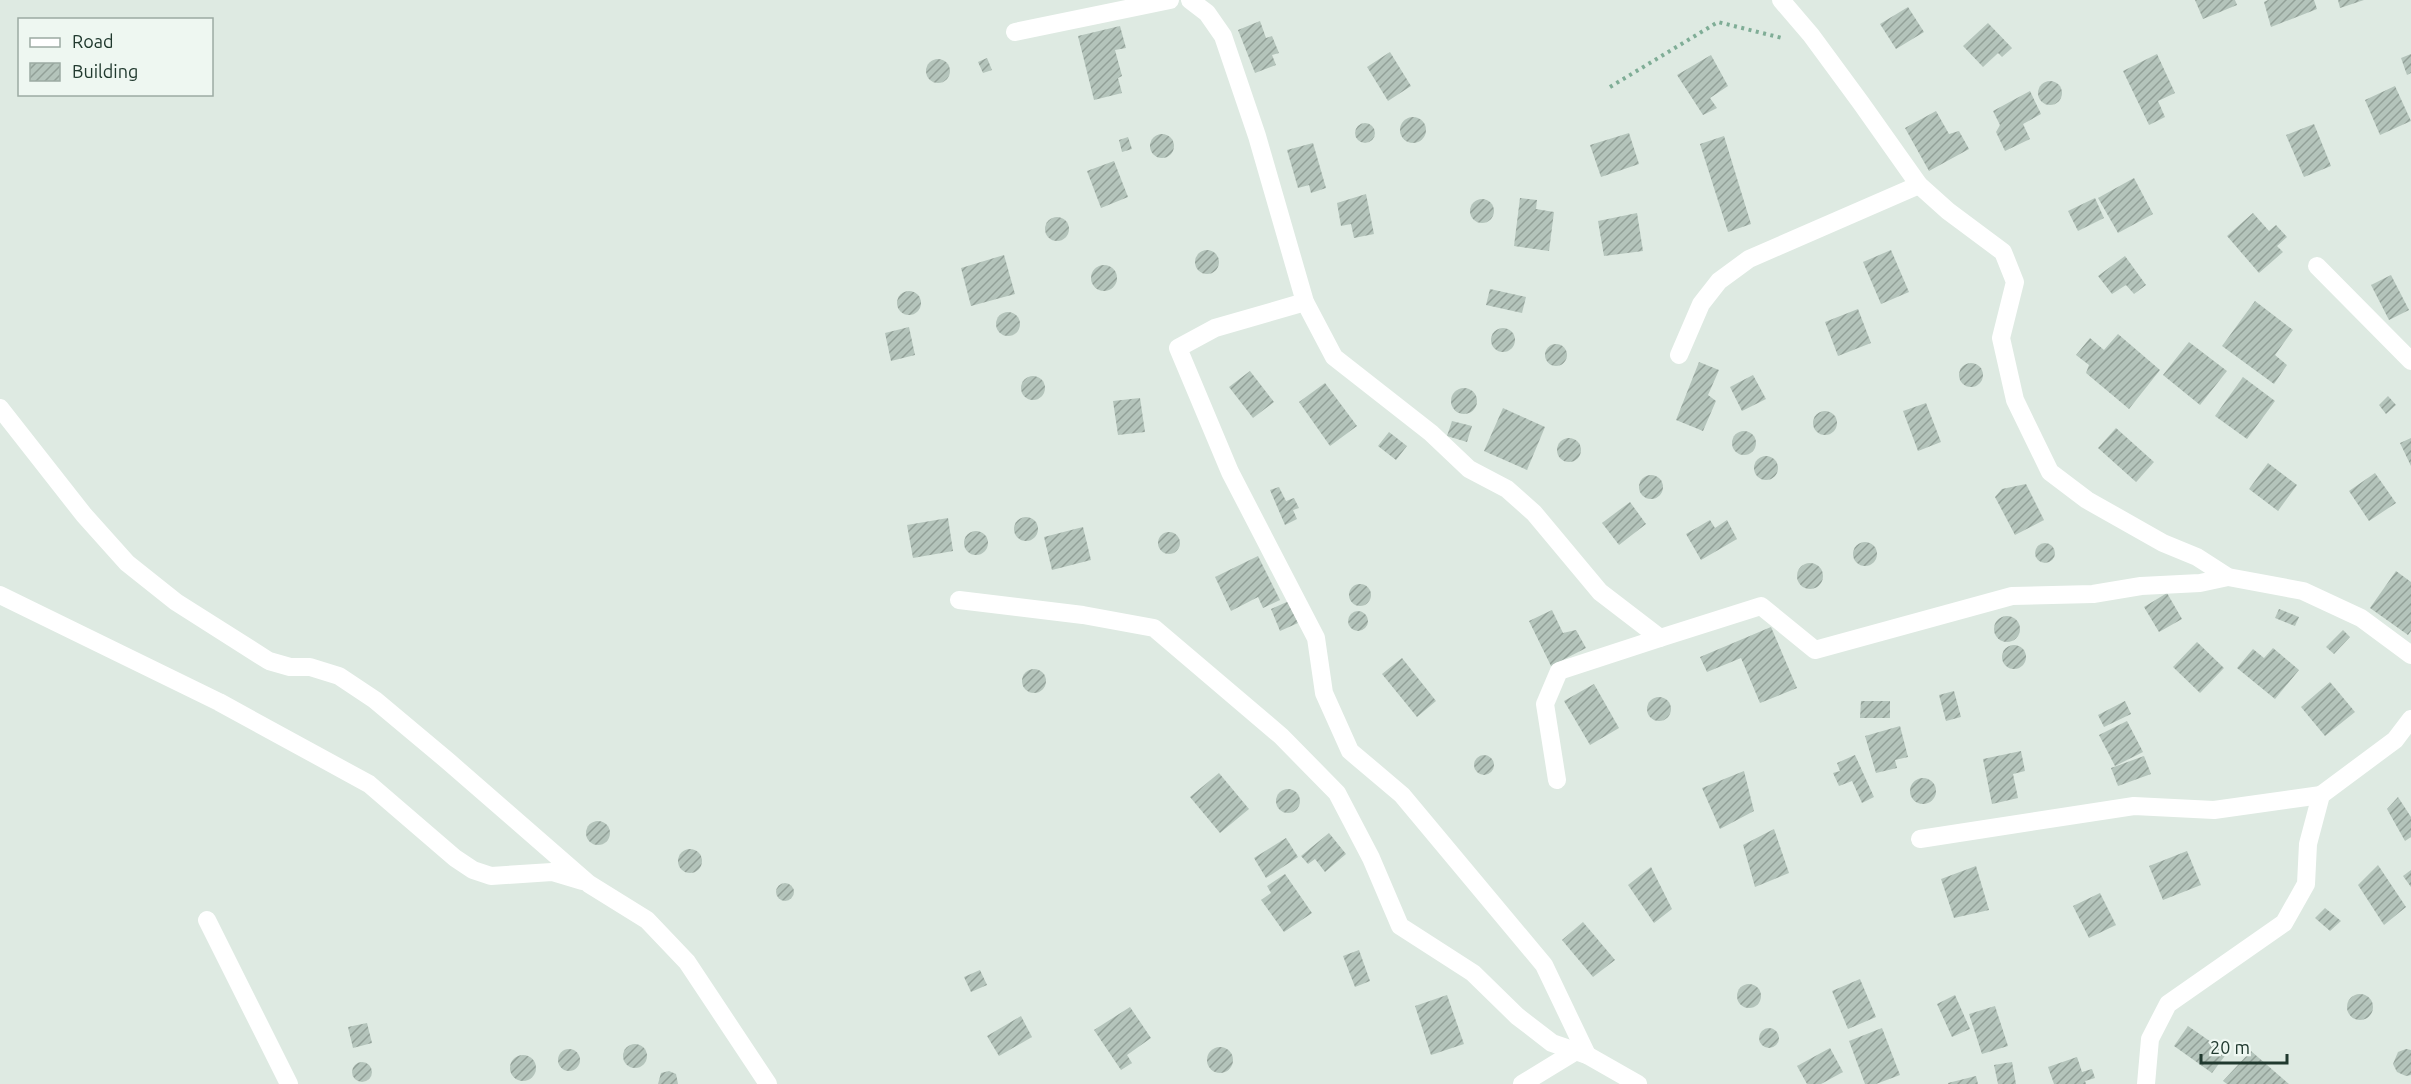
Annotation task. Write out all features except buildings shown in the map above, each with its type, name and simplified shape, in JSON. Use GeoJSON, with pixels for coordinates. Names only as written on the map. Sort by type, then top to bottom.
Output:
{"type":"FeatureCollection","features":[{"type":"Feature","properties":{"kind":"street"},"geometry":{"type":"LineString","coordinates":[[1015,32],[1170,0]]}},
{"type":"Feature","properties":{"kind":"street"},"geometry":{"type":"LineString","coordinates":[[1190,0],[1207,13],[1223,36],[1257,136],[1305,302],[1334,357],[1431,433],[1469,469],[1507,489],[1534,513],[1600,592],[1660,638]]}},
{"type":"Feature","properties":{"kind":"street"},"geometry":{"type":"LineString","coordinates":[[1780,0],[1820,48],[1919,185],[1948,211],[2003,252],[2015,282],[2001,338],[2014,400],[2050,472],[2087,500],[2163,543],[2197,557],[2228,576],[2303,591],[2361,618],[2411,655]]}},
{"type":"Feature","properties":{"kind":"street"},"geometry":{"type":"LineString","coordinates":[[1679,355],[1701,304],[1719,281],[1749,259],[1919,185]]}},
{"type":"Feature","properties":{"kind":"street"},"geometry":{"type":"LineString","coordinates":[[2317,266],[2411,361]]}},
{"type":"Feature","properties":{"kind":"street"},"geometry":{"type":"LineString","coordinates":[[1305,302],[1215,328],[1178,348],[1230,472],[1316,638],[1324,693],[1350,751],[1402,795],[1544,965],[1581,1053]]}},
{"type":"Feature","properties":{"kind":"street"},"geometry":{"type":"LineString","coordinates":[[0,408],[84,515],[127,563],[176,602],[269,661],[290,667],[310,667],[339,676],[366,694],[449,762],[589,884],[647,920],[687,962],[768,1084]]}},
{"type":"Feature","properties":{"kind":"street"},"geometry":{"type":"LineString","coordinates":[[1557,780],[1545,704],[1559,671],[1761,606],[1815,650],[2012,596],[2093,594],[2141,586],[2200,583],[2228,576]]}},
{"type":"Feature","properties":{"kind":"street"},"geometry":{"type":"LineString","coordinates":[[0,595],[219,702],[369,784],[455,858],[473,870],[491,876],[552,872],[589,884]]}},
{"type":"Feature","properties":{"kind":"street"},"geometry":{"type":"LineString","coordinates":[[959,600],[1083,615],[1154,628],[1281,736],[1337,793],[1371,858],[1400,926],[1473,973],[1517,1016],[1552,1043],[1581,1053],[1638,1084]]}},
{"type":"Feature","properties":{"kind":"street"},"geometry":{"type":"LineString","coordinates":[[1920,839],[2134,806],[2214,810],[2321,795],[2395,740],[2411,719]]}},
{"type":"Feature","properties":{"kind":"street"},"geometry":{"type":"LineString","coordinates":[[2146,1084],[2151,1039],[2168,1004],[2284,923],[2306,884],[2308,844],[2321,795]]}},
{"type":"Feature","properties":{"kind":"street"},"geometry":{"type":"LineString","coordinates":[[207,920],[289,1084]]}},
{"type":"Feature","properties":{"kind":"street"},"geometry":{"type":"LineString","coordinates":[[1522,1084],[1581,1053]]}},
{"type":"Feature","properties":{"kind":"path"},"geometry":{"type":"LineString","coordinates":[[1610,87],[1718,22],[1820,48]]}}]}
